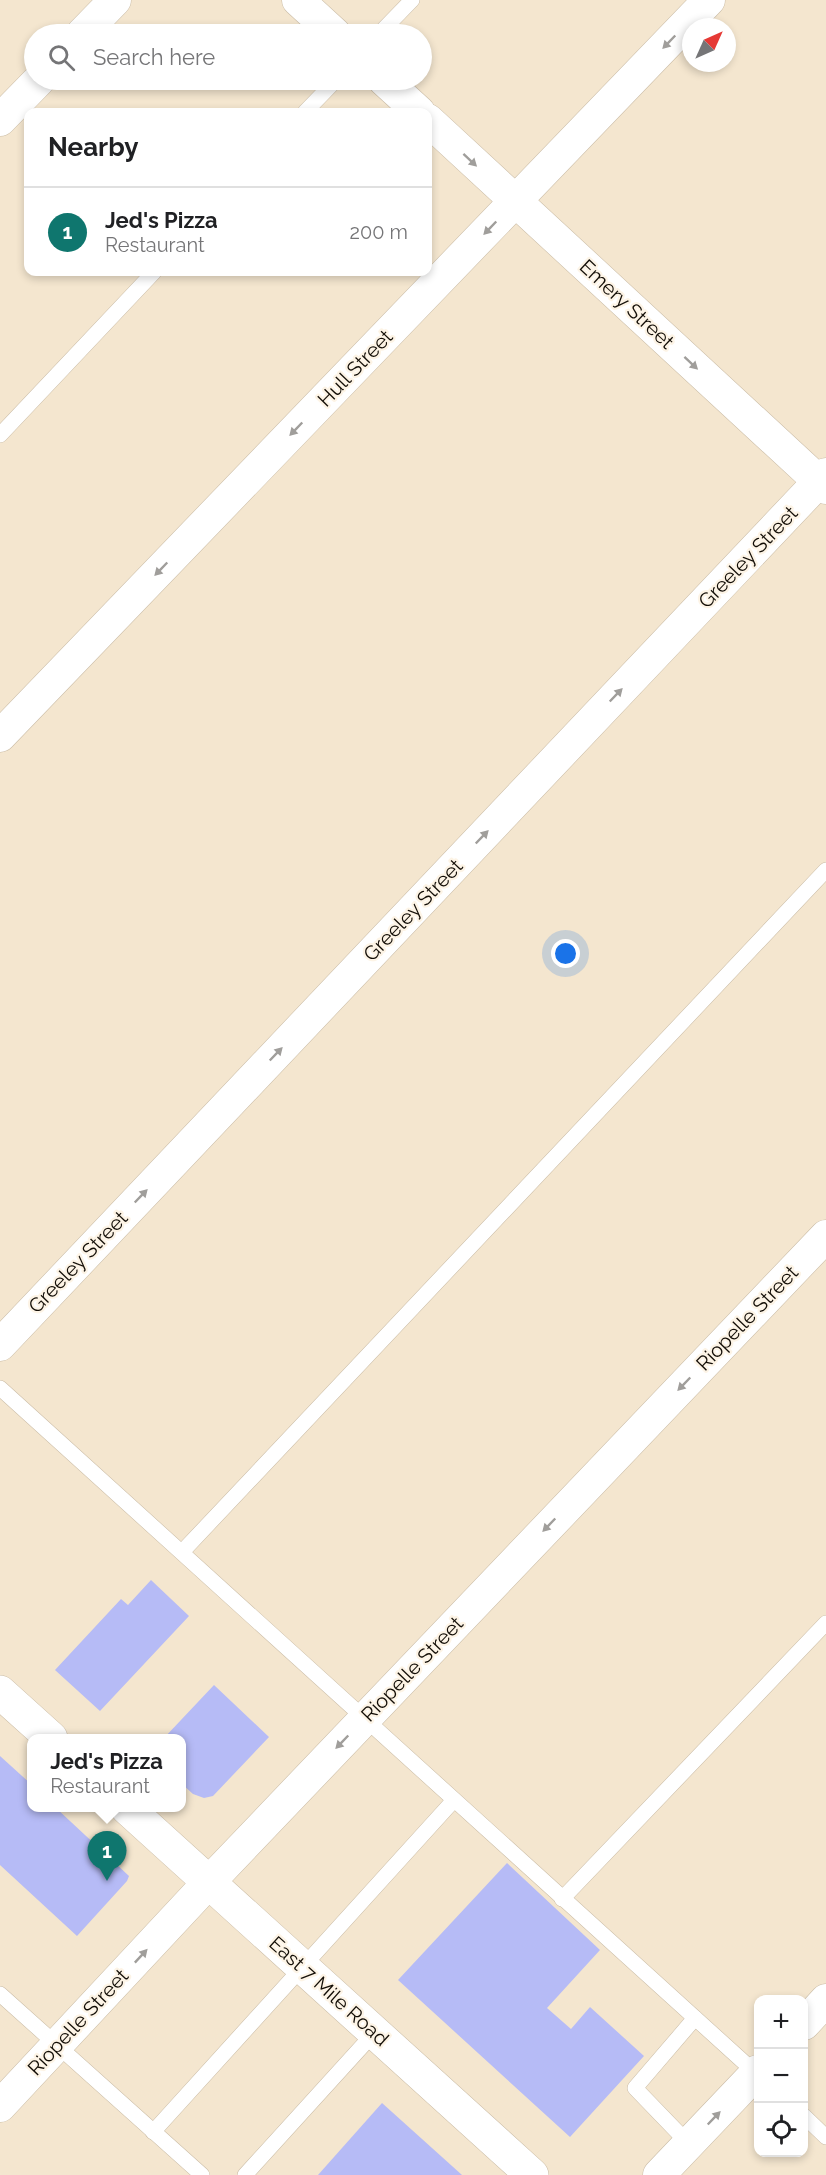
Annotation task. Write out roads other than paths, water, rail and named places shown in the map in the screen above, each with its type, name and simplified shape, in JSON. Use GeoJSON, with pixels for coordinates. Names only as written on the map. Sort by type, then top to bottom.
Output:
{"type":"FeatureCollection","features":[{"type":"Feature","properties":{"kind":"street"},"geometry":{"type":"LineString","coordinates":[[92,24],[115,0]]}},
{"type":"Feature","properties":{"kind":"street"},"geometry":{"type":"LineString","coordinates":[[298,0],[324,24]]}},
{"type":"Feature","properties":{"kind":"street","name":"Hull Street"},"geometry":{"type":"LineString","coordinates":[[0,736],[709,0]]}},
{"type":"Feature","properties":{"kind":"street"},"geometry":{"type":"LineString","coordinates":[[0,120],[29,90]]}},
{"type":"Feature","properties":{"kind":"street"},"geometry":{"type":"LineString","coordinates":[[395,90],[415,108]]}},
{"type":"Feature","properties":{"kind":"street","name":"Emery Street"},"geometry":{"type":"LineString","coordinates":[[432,124],[824,481]]}},
{"type":"Feature","properties":{"kind":"street","name":"Greeley Street"},"geometry":{"type":"LineString","coordinates":[[0,1345],[824,481]]}},
{"type":"Feature","properties":{"kind":"street","name":"Riopelle Street"},"geometry":{"type":"LineString","coordinates":[[0,2106],[209,1882],[826,1236]]}},
{"type":"Feature","properties":{"kind":"street"},"geometry":{"type":"LineString","coordinates":[[0,1692],[47,1734]]}},
{"type":"Feature","properties":{"kind":"street","name":"East 7 Mile Road"},"geometry":{"type":"LineString","coordinates":[[131,1812],[532,2175]]}},
{"type":"Feature","properties":{"kind":"street"},"geometry":{"type":"LineString","coordinates":[[808,2020],[826,2000]]}},
{"type":"Feature","properties":{"kind":"street"},"geometry":{"type":"LineString","coordinates":[[659,2175],[754,2077]]}},
{"type":"Feature","properties":{"kind":"lane"},"geometry":{"type":"LineString","coordinates":[[389,24],[412,0]]}},
{"type":"Feature","properties":{"kind":"lane"},"geometry":{"type":"LineString","coordinates":[[309,108],[326,90]]}},
{"type":"Feature","properties":{"kind":"lane"},"geometry":{"type":"LineString","coordinates":[[0,435],[150,276]]}},
{"type":"Feature","properties":{"kind":"lane"},"geometry":{"type":"LineString","coordinates":[[182,1552],[826,870]]}},
{"type":"Feature","properties":{"kind":"lane"},"geometry":{"type":"LineString","coordinates":[[0,1388],[366,1718],[562,1899],[754,2070]]}},
{"type":"Feature","properties":{"kind":"lane"},"geometry":{"type":"LineString","coordinates":[[562,1899],[826,1623]]}},
{"type":"Feature","properties":{"kind":"lane"},"geometry":{"type":"LineString","coordinates":[[153,2132],[454,1800]]}},
{"type":"Feature","properties":{"kind":"lane"},"geometry":{"type":"LineString","coordinates":[[0,1994],[202,2175]]}},
{"type":"Feature","properties":{"kind":"lane"},"geometry":{"type":"LineString","coordinates":[[689,2144],[634,2088],[695,2018]]}},
{"type":"Feature","properties":{"kind":"lane"},"geometry":{"type":"LineString","coordinates":[[245,2175],[375,2032]]}},
{"type":"Feature","properties":{"kind":"lane"},"geometry":{"type":"LineString","coordinates":[[808,2120],[826,2137]]}},
{"type":"Feature","properties":{"kind":"place","name":"Jed's Pizza"},"geometry":{"type":"Point","coordinates":[107,1881]}}]}
